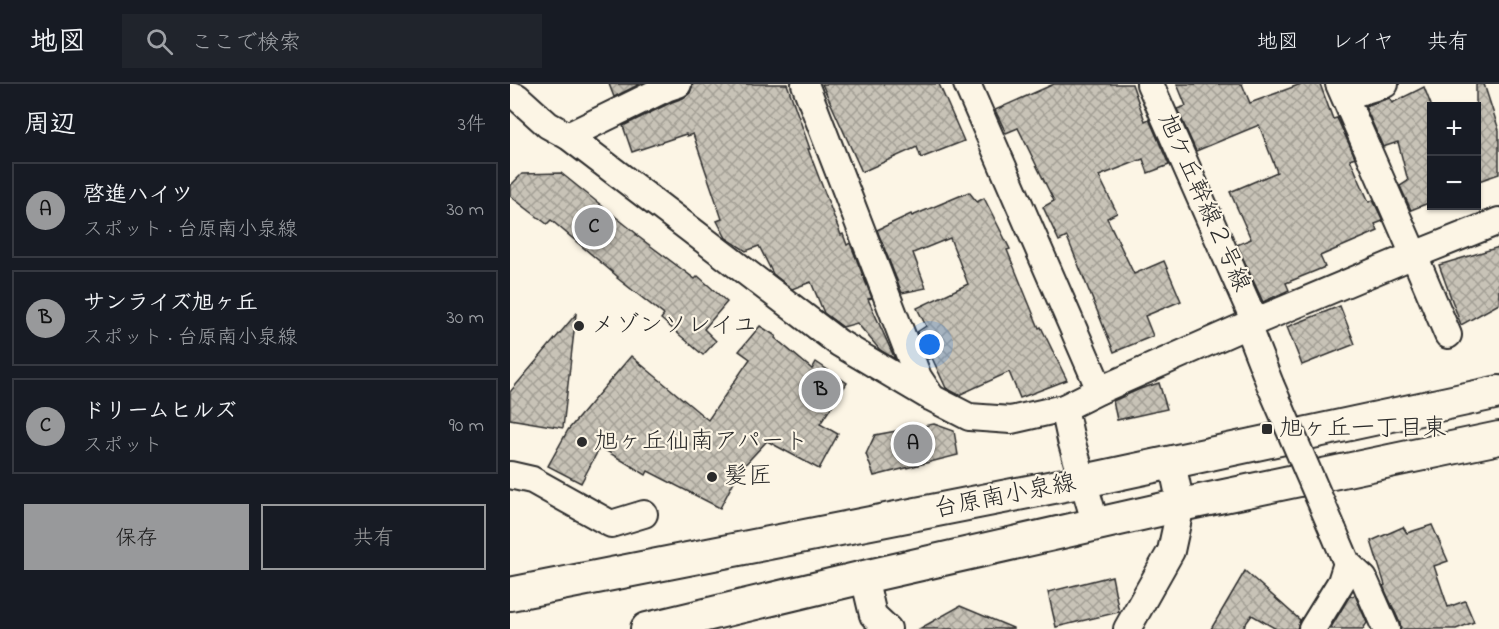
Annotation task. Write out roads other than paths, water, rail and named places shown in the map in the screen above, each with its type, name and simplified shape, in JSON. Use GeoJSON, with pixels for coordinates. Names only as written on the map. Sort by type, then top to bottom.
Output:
{"type":"FeatureCollection","features":[{"type":"Feature","properties":{"kind":"street"},"geometry":{"type":"LineString","coordinates":[[568,136],[678,84]]}},
{"type":"Feature","properties":{"kind":"street"},"geometry":{"type":"LineString","coordinates":[[805,84],[918,377],[932,398]]}},
{"type":"Feature","properties":{"kind":"street"},"geometry":{"type":"LineString","coordinates":[[967,84],[1100,390]]}},
{"type":"Feature","properties":{"kind":"street","name":"旭ケ丘幹線２号線"},"geometry":{"type":"LineString","coordinates":[[1150,84],[1251,324],[1270,384],[1347,563]]}},
{"type":"Feature","properties":{"kind":"street"},"geometry":{"type":"LineString","coordinates":[[1385,84],[1342,90],[1448,335]]}},
{"type":"Feature","properties":{"kind":"street"},"geometry":{"type":"LineString","coordinates":[[510,95],[517,97],[548,125],[568,136],[839,343],[969,417],[1011,420],[1064,408],[1251,324],[1499,221]]}},
{"type":"Feature","properties":{"kind":"street","name":"台原南小泉線"},"geometry":{"type":"LineString","coordinates":[[510,594],[1084,481],[1499,392]]}},
{"type":"Feature","properties":{"kind":"street"},"geometry":{"type":"LineString","coordinates":[[1064,408],[1096,525]]}},
{"type":"Feature","properties":{"kind":"street","name":"台原南小泉線"},"geometry":{"type":"LineString","coordinates":[[647,629],[1181,505],[1499,438]]}},
{"type":"Feature","properties":{"kind":"street"},"geometry":{"type":"LineString","coordinates":[[1127,629],[1171,551],[1181,505],[1172,463]]}},
{"type":"Feature","properties":{"kind":"street"},"geometry":{"type":"LineString","coordinates":[[510,475],[532,480],[610,524],[644,514]]}},
{"type":"Feature","properties":{"kind":"street"},"geometry":{"type":"LineString","coordinates":[[1312,629],[1341,582],[1347,563],[1364,579],[1386,629]]}},
{"type":"Feature","properties":{"kind":"street"},"geometry":{"type":"LineString","coordinates":[[864,577],[873,615],[888,629]]}},
{"type":"Feature","properties":{"kind":"place","name":"ドリームヒルズ"},"geometry":{"type":"Point","coordinates":[594,227]}},
{"type":"Feature","properties":{"kind":"place","name":"メゾンソレイユ"},"geometry":{"type":"Point","coordinates":[579,326]}},
{"type":"Feature","properties":{"kind":"place","name":"サンライズ旭ヶ丘"},"geometry":{"type":"Point","coordinates":[821,390]}},
{"type":"Feature","properties":{"kind":"place","name":"旭ヶ丘一丁目東"},"geometry":{"type":"Point","coordinates":[1267,429]}},
{"type":"Feature","properties":{"kind":"place","name":"旭ヶ丘仙南アパート"},"geometry":{"type":"Point","coordinates":[582,442]}},
{"type":"Feature","properties":{"kind":"place","name":"啓進ハイツ"},"geometry":{"type":"Point","coordinates":[913,444]}},
{"type":"Feature","properties":{"kind":"place","name":"髪匠"},"geometry":{"type":"Point","coordinates":[712,477]}}]}
